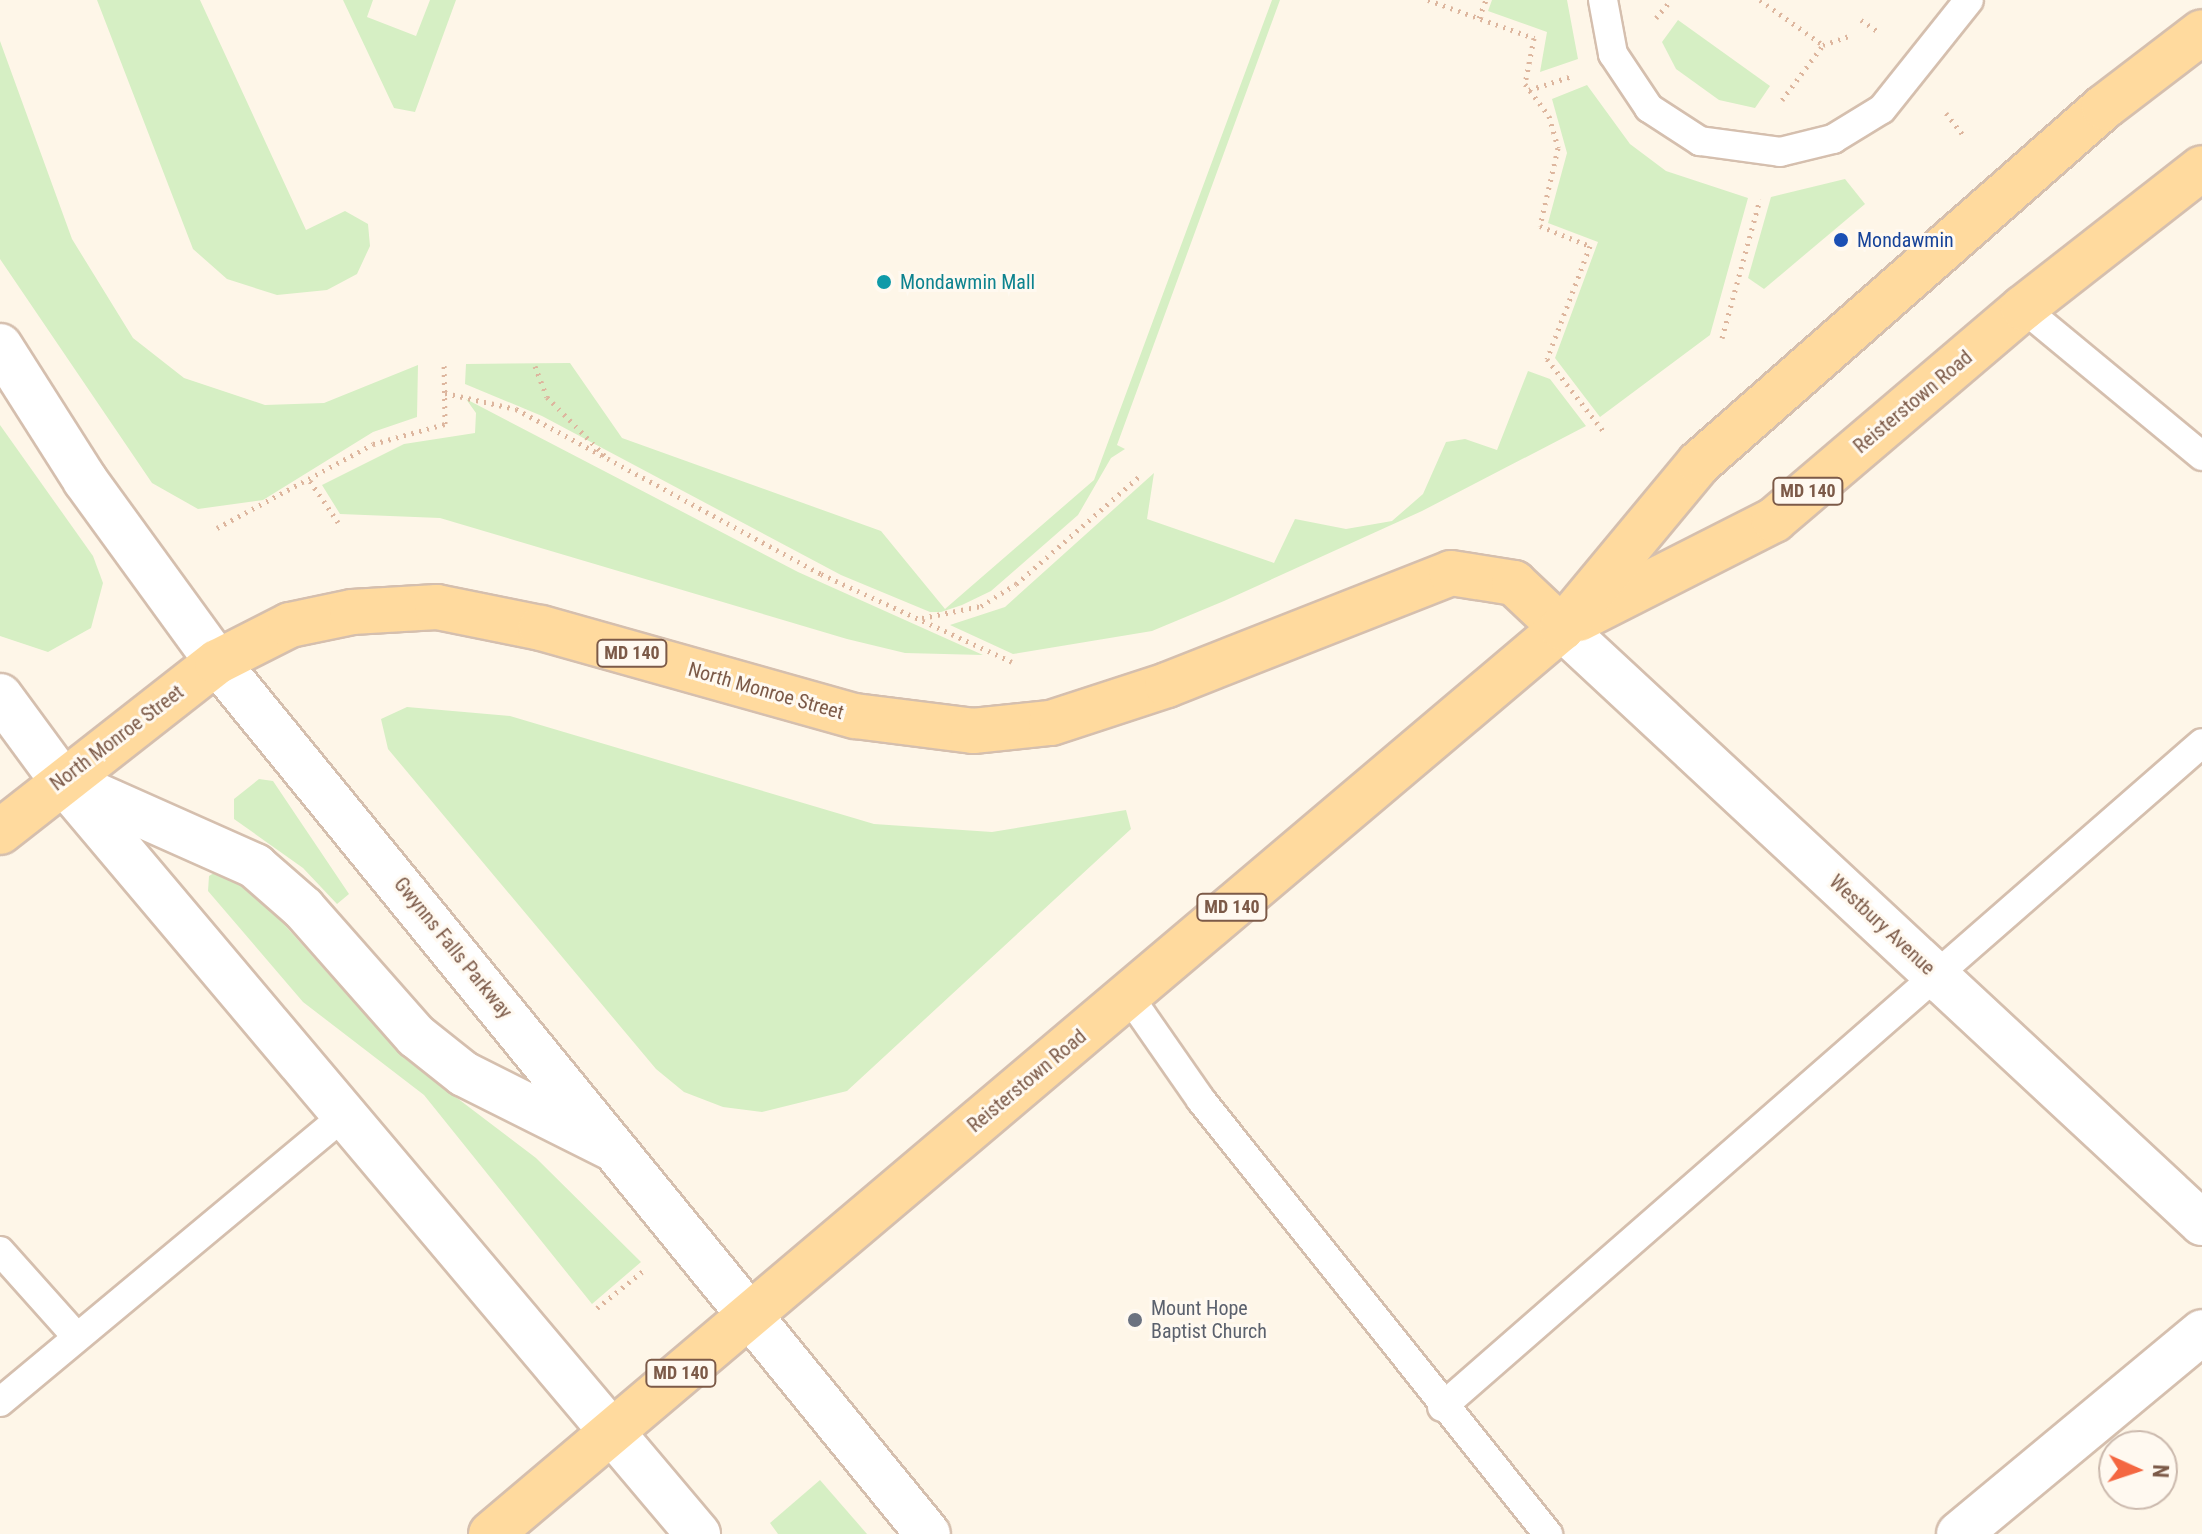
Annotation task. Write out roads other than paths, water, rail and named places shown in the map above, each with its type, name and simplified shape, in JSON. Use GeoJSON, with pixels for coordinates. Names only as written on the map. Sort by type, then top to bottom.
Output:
{"type":"FeatureCollection","features":[{"type":"Feature","properties":{"kind":"main road","name":"Reisterstown Road"},"geometry":{"type":"LineString","coordinates":[[491,1534],[1562,628],[1699,463],[2104,107],[2202,32]]}},
{"type":"Feature","properties":{"kind":"main road","name":"Reisterstown Road"},"geometry":{"type":"LineString","coordinates":[[1562,628],[1774,520],[2023,308],[2202,168]]}},
{"type":"Feature","properties":{"kind":"main road","name":"Gwynns Falls Parkway"},"geometry":{"type":"LineString","coordinates":[[0,346],[85,480],[217,662],[620,1151],[928,1534]]}},
{"type":"Feature","properties":{"kind":"main road","name":"North Monroe Street"},"geometry":{"type":"LineString","coordinates":[[0,832],[61,779],[217,662],[290,625],[437,607],[541,628],[855,716],[973,731],[1051,723],[1095,709],[1451,573],[1514,583],[1562,628]]}},
{"type":"Feature","properties":{"kind":"main road","name":"Westbury Avenue"},"geometry":{"type":"LineString","coordinates":[[1562,628],[2202,1223]]}},
{"type":"Feature","properties":{"kind":"main road"},"geometry":{"type":"LineString","coordinates":[[0,696],[61,779],[347,1113],[698,1534]]}},
{"type":"Feature","properties":{"kind":"main road"},"geometry":{"type":"LineString","coordinates":[[61,779],[255,866],[303,908],[416,1036],[464,1074],[620,1151]]}},
{"type":"Feature","properties":{"kind":"main road"},"geometry":{"type":"LineString","coordinates":[[1959,1534],[2202,1332]]}},
{"type":"Feature","properties":{"kind":"lane"},"geometry":{"type":"LineString","coordinates":[[1603,0],[1613,54],[1649,108],[1700,141],[1780,152],[1833,139],[1882,109],[1970,1]]}},
{"type":"Feature","properties":{"kind":"lane"},"geometry":{"type":"LineString","coordinates":[[2023,308],[2202,456]]}},
{"type":"Feature","properties":{"kind":"lane"},"geometry":{"type":"LineString","coordinates":[[1442,1407],[2202,743]]}},
{"type":"Feature","properties":{"kind":"lane"},"geometry":{"type":"LineString","coordinates":[[1128,995],[1442,1407],[1548,1534]]}},
{"type":"Feature","properties":{"kind":"lane"},"geometry":{"type":"LineString","coordinates":[[0,1402],[347,1113]]}},
{"type":"Feature","properties":{"kind":"lane"},"geometry":{"type":"LineString","coordinates":[[0,1251],[77,1337]]}},
{"type":"Feature","properties":{"kind":"place","name":"Mondawmin"},"geometry":{"type":"Point","coordinates":[1841,240]}},
{"type":"Feature","properties":{"kind":"place","name":"Mondawmin Mall"},"geometry":{"type":"Point","coordinates":[884,282]}},
{"type":"Feature","properties":{"kind":"place","name":"Mount Hope Baptist Church"},"geometry":{"type":"Point","coordinates":[1135,1320]}}]}
